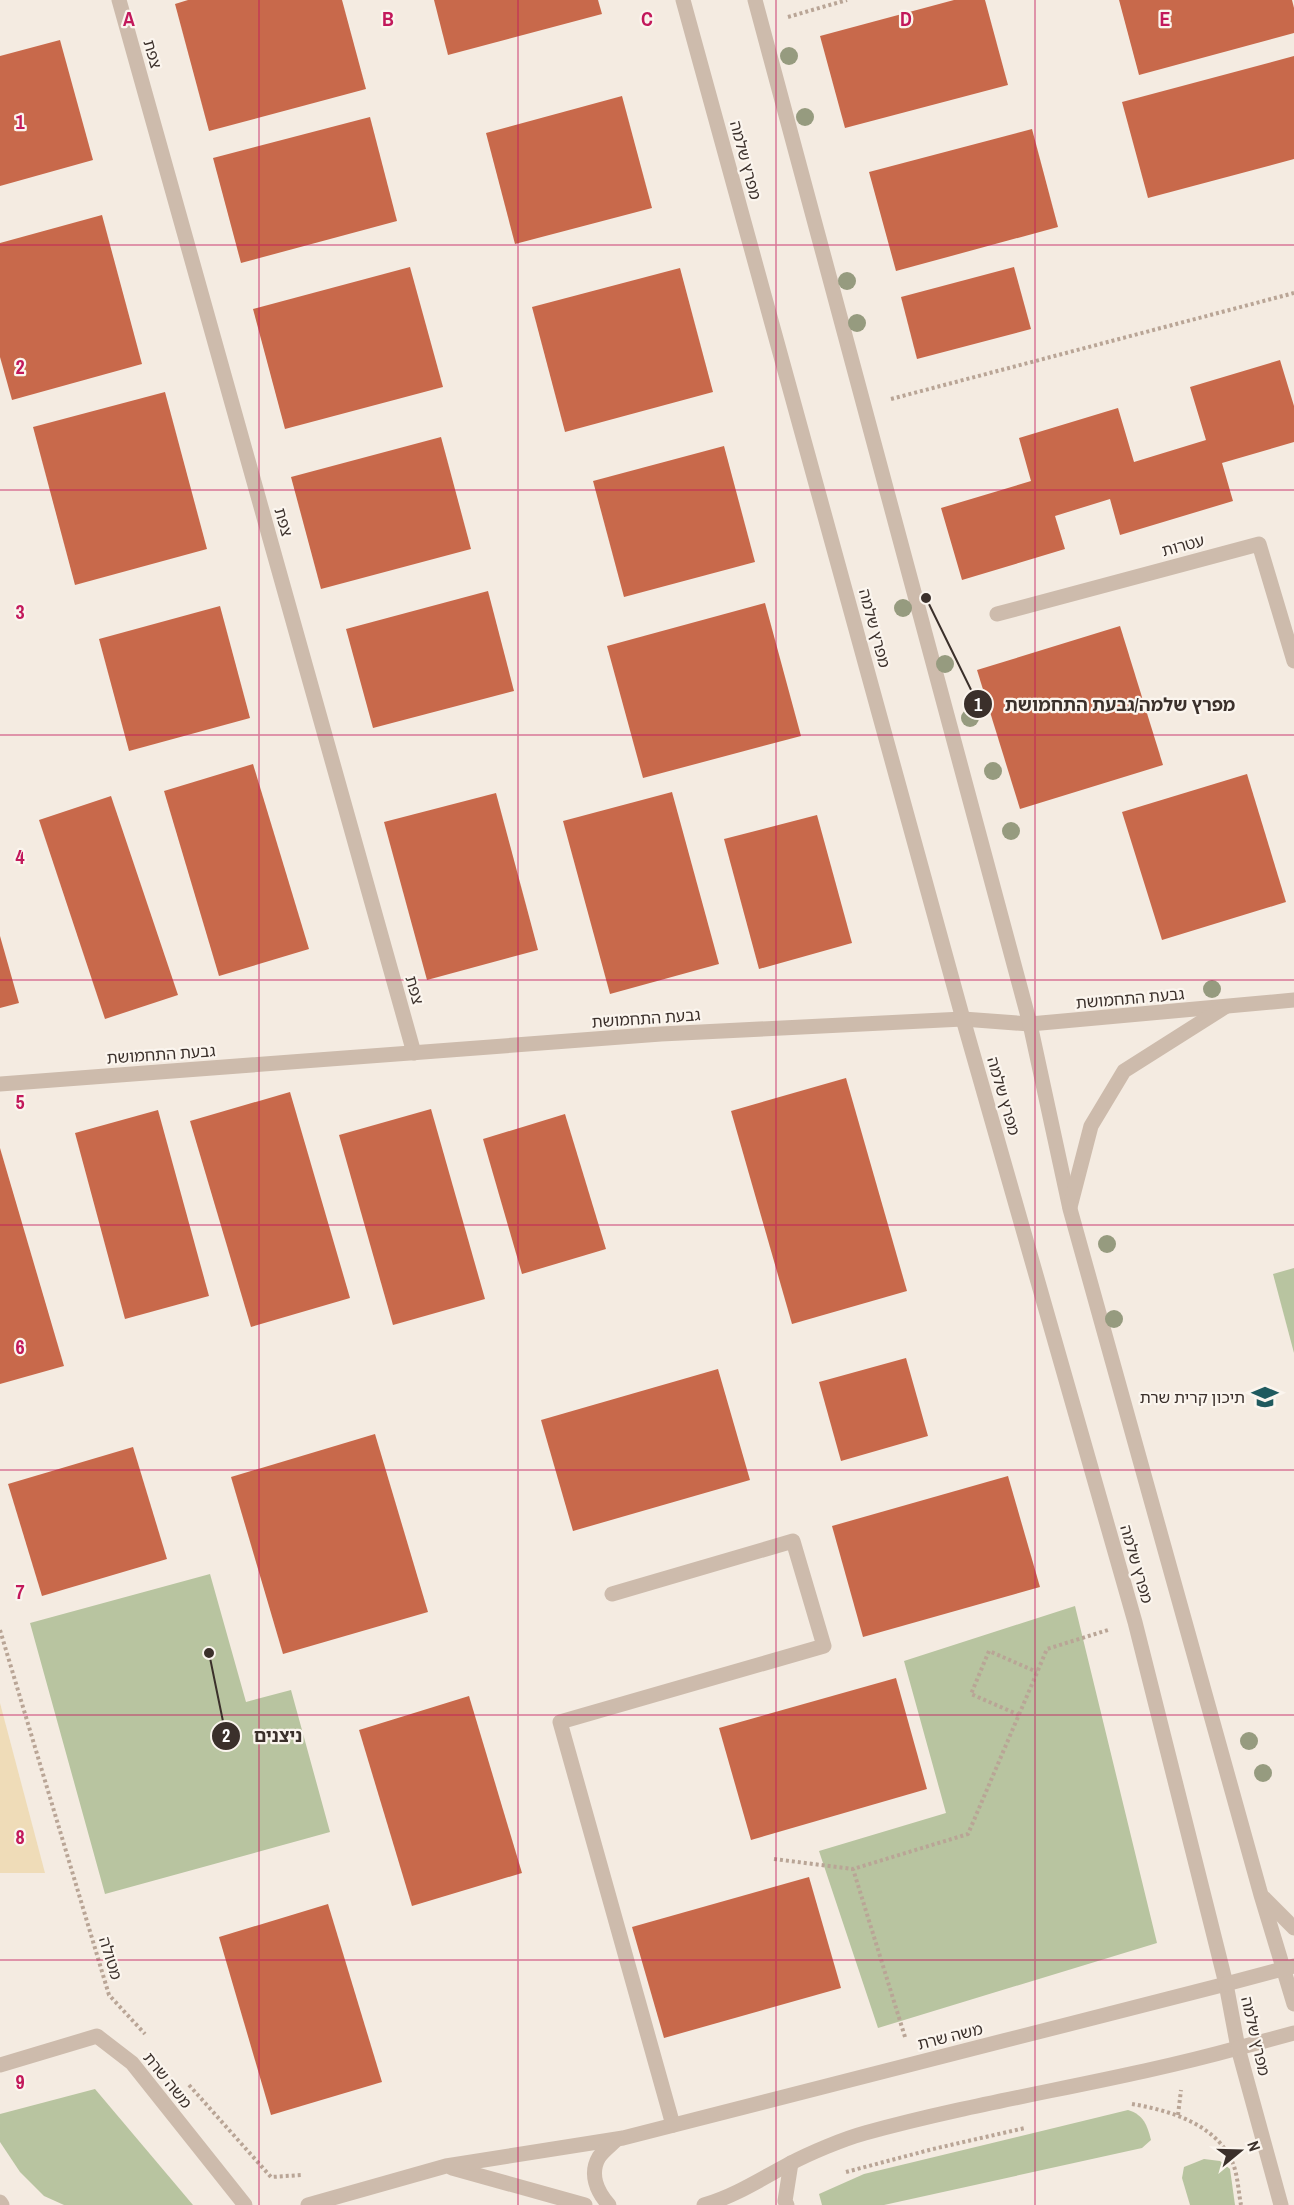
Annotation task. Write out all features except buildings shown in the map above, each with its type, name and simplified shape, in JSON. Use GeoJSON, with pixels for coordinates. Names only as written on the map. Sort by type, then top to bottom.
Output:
{"type":"FeatureCollection","features":[{"type":"Feature","properties":{"kind":"street","name":"צפת"},"geometry":{"type":"LineString","coordinates":[[119,0],[414,1053]]}},
{"type":"Feature","properties":{"kind":"street","name":"מפרץ שלמה"},"geometry":{"type":"LineString","coordinates":[[683,0],[963,1019],[1135,1622],[1226,1984],[1238,2048],[1281,2205]]}},
{"type":"Feature","properties":{"kind":"street","name":"מפרץ שלמה"},"geometry":{"type":"LineString","coordinates":[[755,0],[1030,1024],[1070,1209],[1262,1895],[1288,1967],[1294,2004]]}},
{"type":"Feature","properties":{"kind":"street","name":"עטרות"},"geometry":{"type":"LineString","coordinates":[[997,614],[1259,544],[1294,661]]}},
{"type":"Feature","properties":{"kind":"street","name":"גבעת התחמושת"},"geometry":{"type":"LineString","coordinates":[[0,1084],[661,1034],[963,1019],[1030,1024],[1294,1000]]}},
{"type":"Feature","properties":{"kind":"street"},"geometry":{"type":"LineString","coordinates":[[1070,1209],[1091,1126],[1124,1071],[1225,1007]]}},
{"type":"Feature","properties":{"kind":"street"},"geometry":{"type":"LineString","coordinates":[[612,1594],[793,1541],[824,1646],[560,1722],[673,2125]]}},
{"type":"Feature","properties":{"kind":"street"},"geometry":{"type":"LineString","coordinates":[[1262,1895],[1294,1928]]}},
{"type":"Feature","properties":{"kind":"street","name":"משה שרת"},"geometry":{"type":"LineString","coordinates":[[313,2204],[446,2166],[616,2140],[1288,1967]]}},
{"type":"Feature","properties":{"kind":"street"},"geometry":{"type":"LineString","coordinates":[[704,2205],[727,2198],[791,2163],[863,2133],[1185,2062],[1294,2033]]}},
{"type":"Feature","properties":{"kind":"street","name":"משה שרת"},"geometry":{"type":"LineString","coordinates":[[0,2065],[97,2036],[132,2063],[245,2205]]}},
{"type":"Feature","properties":{"kind":"street"},"geometry":{"type":"LineString","coordinates":[[609,2205],[598,2193],[595,2176],[598,2158],[616,2140]]}},
{"type":"Feature","properties":{"kind":"street"},"geometry":{"type":"LineString","coordinates":[[787,2205],[785,2201],[791,2163]]}},
{"type":"Feature","properties":{"kind":"street"},"geometry":{"type":"LineString","coordinates":[[446,2166],[585,2205]]}},
{"type":"Feature","properties":{"kind":"path"},"geometry":{"type":"LineString","coordinates":[[761,24],[847,0]]}},
{"type":"Feature","properties":{"kind":"path"},"geometry":{"type":"LineString","coordinates":[[864,406],[1294,293]]}},
{"type":"Feature","properties":{"kind":"path"},"geometry":{"type":"LineString","coordinates":[[774,1859],[852,1869],[968,1834],[1047,1649],[1135,1622]]}},
{"type":"Feature","properties":{"kind":"path","name":"מטולה"},"geometry":{"type":"LineString","coordinates":[[0,1630],[110,1995],[148,2038]]}},
{"type":"Feature","properties":{"kind":"path"},"geometry":{"type":"LineString","coordinates":[[1019,1715],[971,1694],[989,1651],[1037,1672]]}},
{"type":"Feature","properties":{"kind":"path"},"geometry":{"type":"LineString","coordinates":[[852,1869],[913,2064]]}},
{"type":"Feature","properties":{"kind":"path"},"geometry":{"type":"LineString","coordinates":[[186,2082],[271,2177],[305,2175],[313,2204]]}},
{"type":"Feature","properties":{"kind":"path"},"geometry":{"type":"LineString","coordinates":[[1121,2106],[1132,2104],[1178,2115],[1211,2134],[1231,2158],[1241,2205]]}},
{"type":"Feature","properties":{"kind":"path"},"geometry":{"type":"LineString","coordinates":[[844,2172],[1033,2126]]}},
{"type":"Feature","properties":{"kind":"green space"},"geometry":{"type":"Polygon","coordinates":[[[1294,1268],[1294,1353],[1273,1274],[1294,1268]]]}},
{"type":"Feature","properties":{"kind":"green space"},"geometry":{"type":"Polygon","coordinates":[[[210,1574],[246,1702],[291,1690],[330,1832],[105,1894],[30,1623],[210,1574]]]}},
{"type":"Feature","properties":{"kind":"green space"},"geometry":{"type":"Polygon","coordinates":[[[1075,1606],[1157,1943],[878,2028],[819,1851],[946,1813],[904,1661],[1075,1606]]]}},
{"type":"Feature","properties":{"kind":"green space"},"geometry":{"type":"Polygon","coordinates":[[[95,2089],[193,2205],[64,2205],[44,2196],[20,2172],[0,2142],[0,2114],[95,2089]]]}},
{"type":"Feature","properties":{"kind":"green space"},"geometry":{"type":"Polygon","coordinates":[[[1128,2110],[1144,2121],[1148,2130],[1151,2140],[1142,2148],[884,2205],[822,2205],[819,2194],[864,2174],[1128,2110]]]}},
{"type":"Feature","properties":{"kind":"green space"},"geometry":{"type":"Polygon","coordinates":[[[1204,2159],[1220,2161],[1230,2169],[1235,2205],[1190,2205],[1182,2178],[1184,2167],[1204,2159]]]}},
{"type":"Feature","properties":{"kind":"sand"},"geometry":{"type":"Polygon","coordinates":[[[0,1703],[45,1873],[0,1873],[0,1703]]]}},
{"type":"Feature","properties":{"kind":"place","name":"מפרץ שלמה/גבעת התחמושת"},"geometry":{"type":"Point","coordinates":[926,598]}},
{"type":"Feature","properties":{"kind":"place","name":"תיכון קרית שרת"},"geometry":{"type":"Point","coordinates":[1265,1397]}},
{"type":"Feature","properties":{"kind":"place","name":"ניצנים"},"geometry":{"type":"Point","coordinates":[209,1653]}}]}
